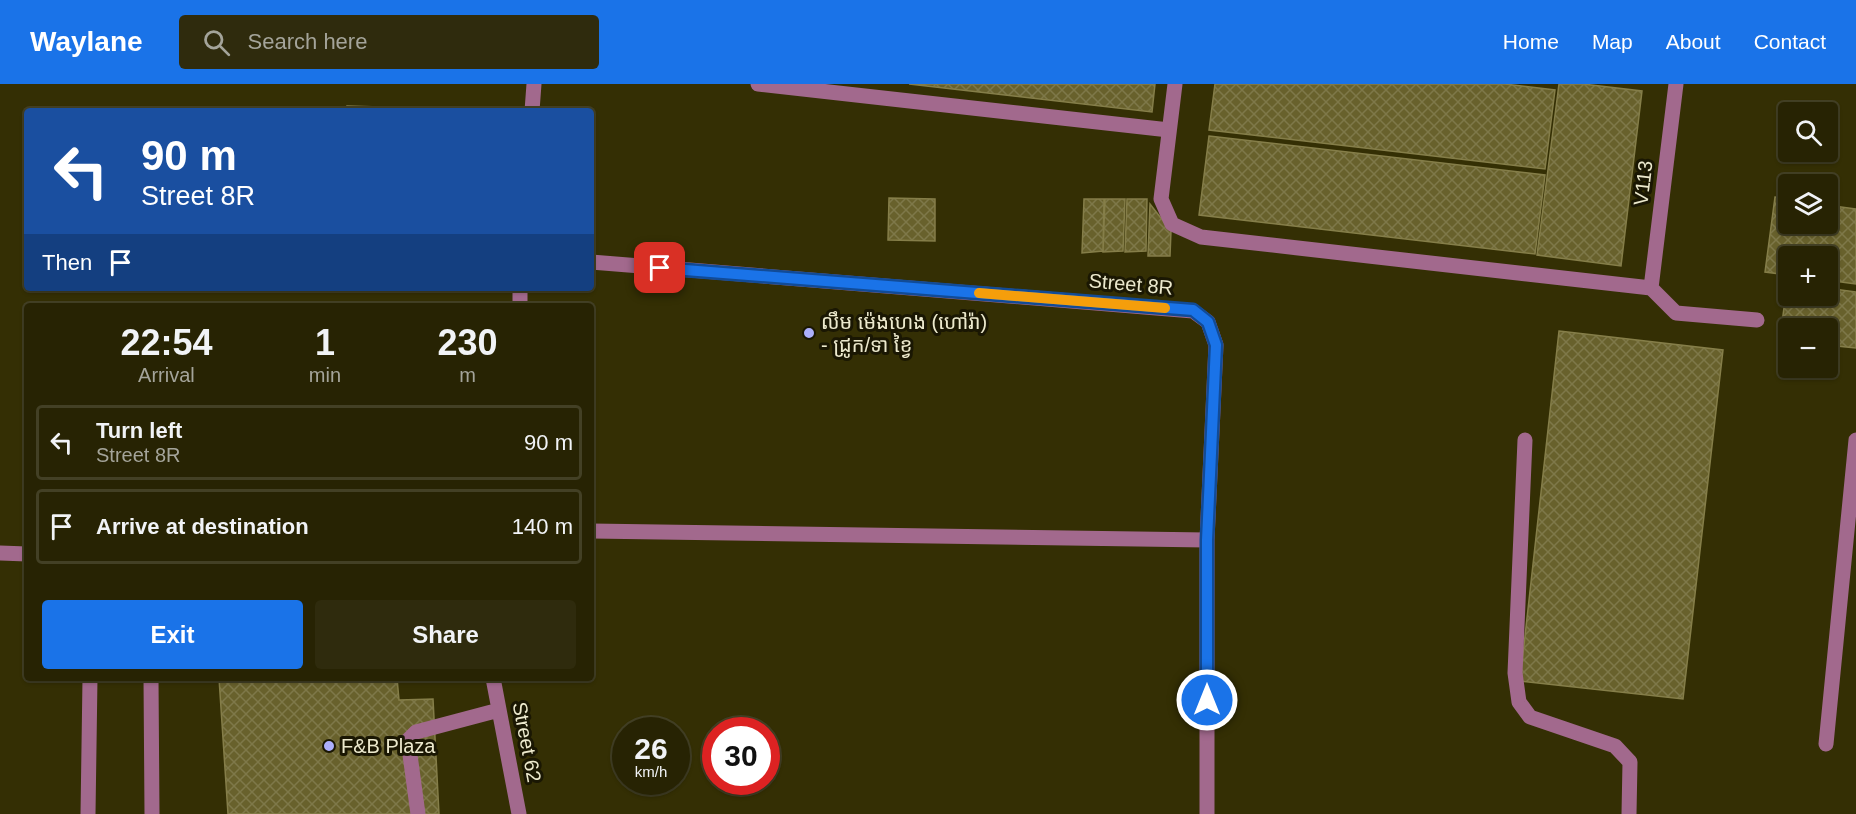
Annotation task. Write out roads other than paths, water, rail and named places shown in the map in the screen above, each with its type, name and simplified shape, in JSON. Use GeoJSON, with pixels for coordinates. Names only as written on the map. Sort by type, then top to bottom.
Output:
{"type":"FeatureCollection","features":[{"type":"Feature","properties":{"kind":"street"},"geometry":{"type":"LineString","coordinates":[[532,108],[534,84]]}},
{"type":"Feature","properties":{"kind":"street"},"geometry":{"type":"LineString","coordinates":[[758,84],[1169,130]]}},
{"type":"Feature","properties":{"kind":"street"},"geometry":{"type":"LineString","coordinates":[[1175,84],[1161,199],[1172,224],[1201,237],[1651,288],[1677,314],[1757,320]]}},
{"type":"Feature","properties":{"kind":"street","name":"V113"},"geometry":{"type":"LineString","coordinates":[[1651,288],[1676,84]]}},
{"type":"Feature","properties":{"kind":"street","name":"Street 8R"},"geometry":{"type":"LineString","coordinates":[[594,262],[1193,310],[1208,322],[1216,345],[1207,540],[1207,814]]}},
{"type":"Feature","properties":{"kind":"street"},"geometry":{"type":"LineString","coordinates":[[1525,440],[1515,673],[1519,702],[1530,717],[1615,746],[1630,762],[1629,814]]}},
{"type":"Feature","properties":{"kind":"street"},"geometry":{"type":"LineString","coordinates":[[1826,744],[1856,441]]}},
{"type":"Feature","properties":{"kind":"street"},"geometry":{"type":"LineString","coordinates":[[594,531],[1207,540]]}},
{"type":"Feature","properties":{"kind":"street"},"geometry":{"type":"LineString","coordinates":[[0,553],[24,554]]}},
{"type":"Feature","properties":{"kind":"street"},"geometry":{"type":"LineString","coordinates":[[88,814],[90,681]]}},
{"type":"Feature","properties":{"kind":"street"},"geometry":{"type":"LineString","coordinates":[[151,681],[152,814]]}},
{"type":"Feature","properties":{"kind":"street","name":"Street 62"},"geometry":{"type":"LineString","coordinates":[[494,681],[519,814]]}},
{"type":"Feature","properties":{"kind":"street"},"geometry":{"type":"LineString","coordinates":[[418,814],[408,740],[416,732],[499,710]]}},
{"type":"Feature","properties":{"kind":"place","name":"លឹម ម៉េងហេង (ហៅរ៉ា) - ជ្រូក/ទា ខ្វៃ"},"geometry":{"type":"Point","coordinates":[809,333]}},
{"type":"Feature","properties":{"kind":"place","name":"F&B Plaza"},"geometry":{"type":"Point","coordinates":[329,746]}}]}
